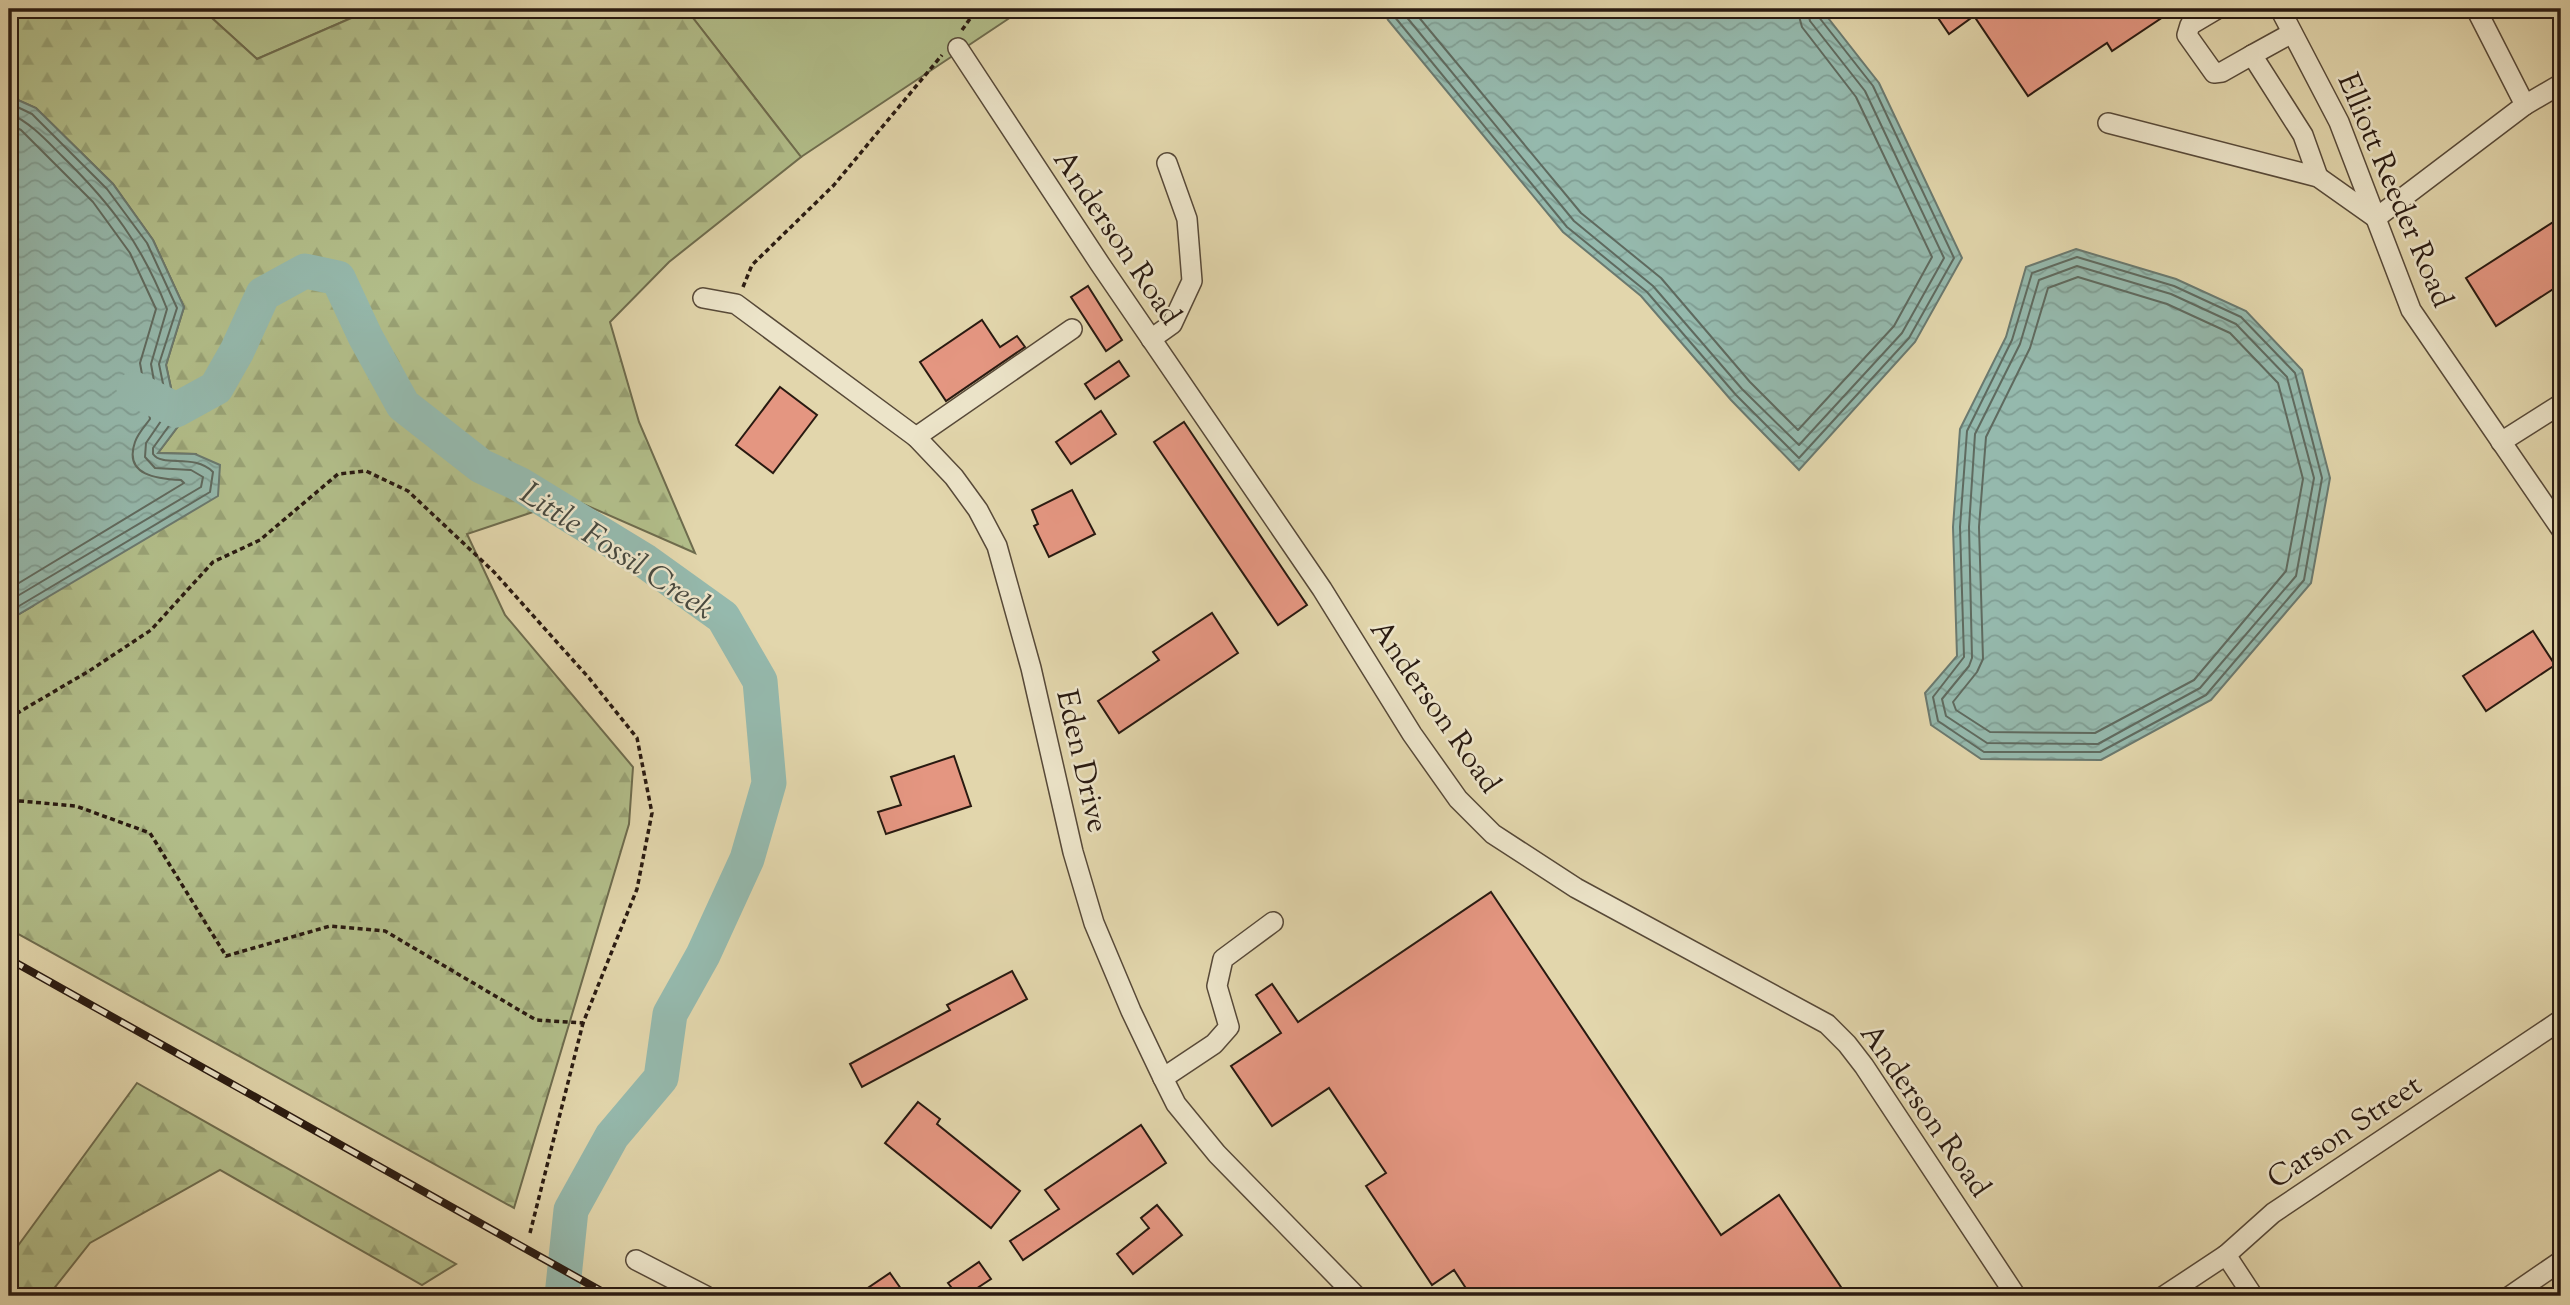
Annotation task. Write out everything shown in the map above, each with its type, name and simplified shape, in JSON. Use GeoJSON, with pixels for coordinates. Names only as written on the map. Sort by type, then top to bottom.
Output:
{"type":"FeatureCollection","features":[{"type":"Feature","properties":{"kind":"street"},"geometry":{"type":"LineString","coordinates":[[2217,9],[2190,25],[2188,35],[2214,73],[2222,72],[2292,33]]}},
{"type":"Feature","properties":{"kind":"street","name":"Elliott Reeder Road"},"geometry":{"type":"LineString","coordinates":[[2280,9],[2339,122],[2411,310],[2561,529]]}},
{"type":"Feature","properties":{"kind":"street"},"geometry":{"type":"LineString","coordinates":[[2476,9],[2525,104]]}},
{"type":"Feature","properties":{"kind":"street","name":"Anderson Road"},"geometry":{"type":"LineString","coordinates":[[955,43],[1151,339],[1322,589],[1412,734],[1458,799],[1493,834],[1577,888],[1827,1024],[1864,1066],[2016,1296]]}},
{"type":"Feature","properties":{"kind":"street"},"geometry":{"type":"LineString","coordinates":[[2252,55],[2303,135],[2318,177]]}},
{"type":"Feature","properties":{"kind":"street"},"geometry":{"type":"LineString","coordinates":[[2108,123],[2318,177],[2376,218],[2525,104],[2561,84]]}},
{"type":"Feature","properties":{"kind":"street"},"geometry":{"type":"LineString","coordinates":[[1151,339],[1172,324],[1192,281],[1186,219],[1167,163]]}},
{"type":"Feature","properties":{"kind":"street","name":"Eden Drive"},"geometry":{"type":"LineString","coordinates":[[704,298],[736,304],[916,437],[954,477],[978,510],[997,546],[1031,668],[1073,852],[1094,923],[1131,1011],[1175,1104],[1217,1154],[1356,1296]]}},
{"type":"Feature","properties":{"kind":"street"},"geometry":{"type":"LineString","coordinates":[[916,437],[1072,329]]}},
{"type":"Feature","properties":{"kind":"street"},"geometry":{"type":"LineString","coordinates":[[2501,442],[2561,404]]}},
{"type":"Feature","properties":{"kind":"street"},"geometry":{"type":"LineString","coordinates":[[1163,1078],[1214,1044],[1229,1027],[1217,986],[1223,960],[1273,922]]}},
{"type":"Feature","properties":{"kind":"street","name":"Carson Street"},"geometry":{"type":"LineString","coordinates":[[2164,1296],[2226,1255],[2273,1213],[2561,1020]]}},
{"type":"Feature","properties":{"kind":"street"},"geometry":{"type":"LineString","coordinates":[[2226,1255],[2253,1296]]}},
{"type":"Feature","properties":{"kind":"street"},"geometry":{"type":"LineString","coordinates":[[636,1260],[706,1296]]}},
{"type":"Feature","properties":{"kind":"street"},"geometry":{"type":"LineString","coordinates":[[2510,1296],[2561,1261]]}},
{"type":"Feature","properties":{"kind":"path"},"geometry":{"type":"LineString","coordinates":[[736,304],[752,265],[834,185],[955,43],[978,9]]}},
{"type":"Feature","properties":{"kind":"path"},"geometry":{"type":"LineString","coordinates":[[9,718],[151,631],[213,562],[260,540],[338,474],[366,471],[408,491],[494,572],[589,678],[636,738],[652,813],[637,889],[583,1023],[530,1233]]}},
{"type":"Feature","properties":{"kind":"path"},"geometry":{"type":"LineString","coordinates":[[9,800],[76,806],[150,833],[226,956],[330,926],[385,931],[536,1020],[583,1023]]}},
{"type":"Feature","properties":{"kind":"green space"},"geometry":{"type":"Polygon","coordinates":[[[9,9],[202,9],[257,59],[372,9],[686,9],[801,157],[669,262],[610,322],[639,422],[695,553],[572,499],[467,534],[505,615],[633,767],[629,824],[514,1208],[9,929],[9,620],[33,606],[195,454],[158,453],[179,425],[166,365],[184,307],[153,240],[113,184],[36,108],[9,96],[9,9]]]}},
{"type":"Feature","properties":{"kind":"green space"},"geometry":{"type":"Polygon","coordinates":[[[202,9],[372,9],[257,59],[202,9]]]}},
{"type":"Feature","properties":{"kind":"green space"},"geometry":{"type":"Polygon","coordinates":[[[686,9],[1023,9],[801,157],[686,9]]]}},
{"type":"Feature","properties":{"kind":"green space"},"geometry":{"type":"Polygon","coordinates":[[[137,1083],[456,1264],[422,1285],[220,1170],[90,1243],[48,1296],[9,1296],[9,1258],[137,1083]]]}},
{"type":"Feature","properties":{"kind":"water"},"geometry":{"type":"Polygon","coordinates":[[[1383,9],[1821,9],[1879,83],[1962,258],[1915,342],[1799,470],[1731,400],[1641,296],[1563,232],[1388,20],[1383,9]]]}},
{"type":"Feature","properties":{"kind":"water"},"geometry":{"type":"Polygon","coordinates":[[[9,96],[36,108],[113,184],[153,240],[184,307],[166,365],[179,425],[158,453],[195,454],[220,465],[218,496],[9,620],[9,96]]]}},
{"type":"Feature","properties":{"kind":"water"},"geometry":{"type":"Polygon","coordinates":[[[2076,249],[2176,279],[2246,311],[2302,370],[2330,478],[2311,583],[2211,700],[2101,760],[1981,759],[1931,725],[1925,693],[1957,656],[1953,527],[1960,429],[2006,337],[2026,267],[2076,249]]]}},
{"type":"Feature","properties":{"kind":"building"},"geometry":{"type":"Polygon","coordinates":[[[1932,9],[2175,9],[2112,51],[2107,43],[2028,96],[1974,16],[1949,34],[1932,9]]]}},
{"type":"Feature","properties":{"kind":"building"},"geometry":{"type":"Polygon","coordinates":[[[2561,217],[2561,284],[2496,326],[2466,278],[2561,217]]]}},
{"type":"Feature","properties":{"kind":"building"},"geometry":{"type":"Polygon","coordinates":[[[1088,286],[1122,340],[1106,351],[1071,297],[1088,286]]]}},
{"type":"Feature","properties":{"kind":"building"},"geometry":{"type":"Polygon","coordinates":[[[982,320],[1000,347],[1017,336],[1025,347],[946,401],[920,362],[982,320]]]}},
{"type":"Feature","properties":{"kind":"building"},"geometry":{"type":"Polygon","coordinates":[[[1119,361],[1129,376],[1095,399],[1085,384],[1119,361]]]}},
{"type":"Feature","properties":{"kind":"building"},"geometry":{"type":"Polygon","coordinates":[[[780,387],[817,415],[773,473],[736,445],[780,387]]]}},
{"type":"Feature","properties":{"kind":"building"},"geometry":{"type":"Polygon","coordinates":[[[1101,411],[1116,434],[1071,464],[1056,442],[1101,411]]]}},
{"type":"Feature","properties":{"kind":"building"},"geometry":{"type":"Polygon","coordinates":[[[1184,422],[1307,605],[1278,625],[1154,442],[1184,422]]]}},
{"type":"Feature","properties":{"kind":"building"},"geometry":{"type":"Polygon","coordinates":[[[1072,490],[1095,534],[1049,557],[1034,526],[1038,524],[1032,510],[1072,490]]]}},
{"type":"Feature","properties":{"kind":"building"},"geometry":{"type":"Polygon","coordinates":[[[1212,613],[1238,653],[1119,733],[1098,701],[1159,660],[1153,652],[1212,613]]]}},
{"type":"Feature","properties":{"kind":"building"},"geometry":{"type":"Polygon","coordinates":[[[2533,631],[2555,665],[2486,711],[2463,676],[2533,631]]]}},
{"type":"Feature","properties":{"kind":"building"},"geometry":{"type":"Polygon","coordinates":[[[954,756],[971,806],[886,834],[878,812],[901,805],[891,777],[954,756]]]}},
{"type":"Feature","properties":{"kind":"building"},"geometry":{"type":"Polygon","coordinates":[[[1491,892],[1721,1235],[1779,1195],[1847,1296],[1471,1296],[1454,1270],[1432,1285],[1366,1186],[1386,1173],[1329,1088],[1272,1126],[1231,1066],[1281,1033],[1256,995],[1272,984],[1298,1022],[1491,892]]]}},
{"type":"Feature","properties":{"kind":"building"},"geometry":{"type":"Polygon","coordinates":[[[1012,971],[1027,999],[862,1087],[850,1064],[950,1010],[947,1005],[1012,971]]]}},
{"type":"Feature","properties":{"kind":"building"},"geometry":{"type":"Polygon","coordinates":[[[918,1102],[940,1119],[937,1124],[1020,1191],[991,1228],[885,1143],[918,1102]]]}},
{"type":"Feature","properties":{"kind":"building"},"geometry":{"type":"Polygon","coordinates":[[[1141,1125],[1166,1163],[1023,1260],[1010,1241],[1059,1209],[1045,1190],[1141,1125]]]}},
{"type":"Feature","properties":{"kind":"building"},"geometry":{"type":"Polygon","coordinates":[[[1157,1205],[1182,1235],[1133,1274],[1117,1254],[1149,1228],[1141,1218],[1157,1205]]]}},
{"type":"Feature","properties":{"kind":"building"},"geometry":{"type":"Polygon","coordinates":[[[979,1262],[991,1279],[965,1296],[958,1296],[948,1283],[979,1262]]]}},
{"type":"Feature","properties":{"kind":"building"},"geometry":{"type":"Polygon","coordinates":[[[890,1273],[906,1296],[856,1296],[890,1273]]]}},
{"type":"Feature","properties":{"kind":"waterway","name":"Little Fossil Creek"},"geometry":{"type":"LineString","coordinates":[[134,389],[176,410],[216,388],[237,351],[263,294],[305,271],[338,278],[365,336],[403,405],[481,466],[519,484],[645,561],[723,617],[760,681],[769,783],[747,859],[703,955],[670,1014],[661,1078],[612,1136],[571,1210],[562,1296]]}},
{"type":"Feature","properties":{"kind":"railway"},"geometry":{"type":"LineString","coordinates":[[9,959],[610,1296]]}}]}
